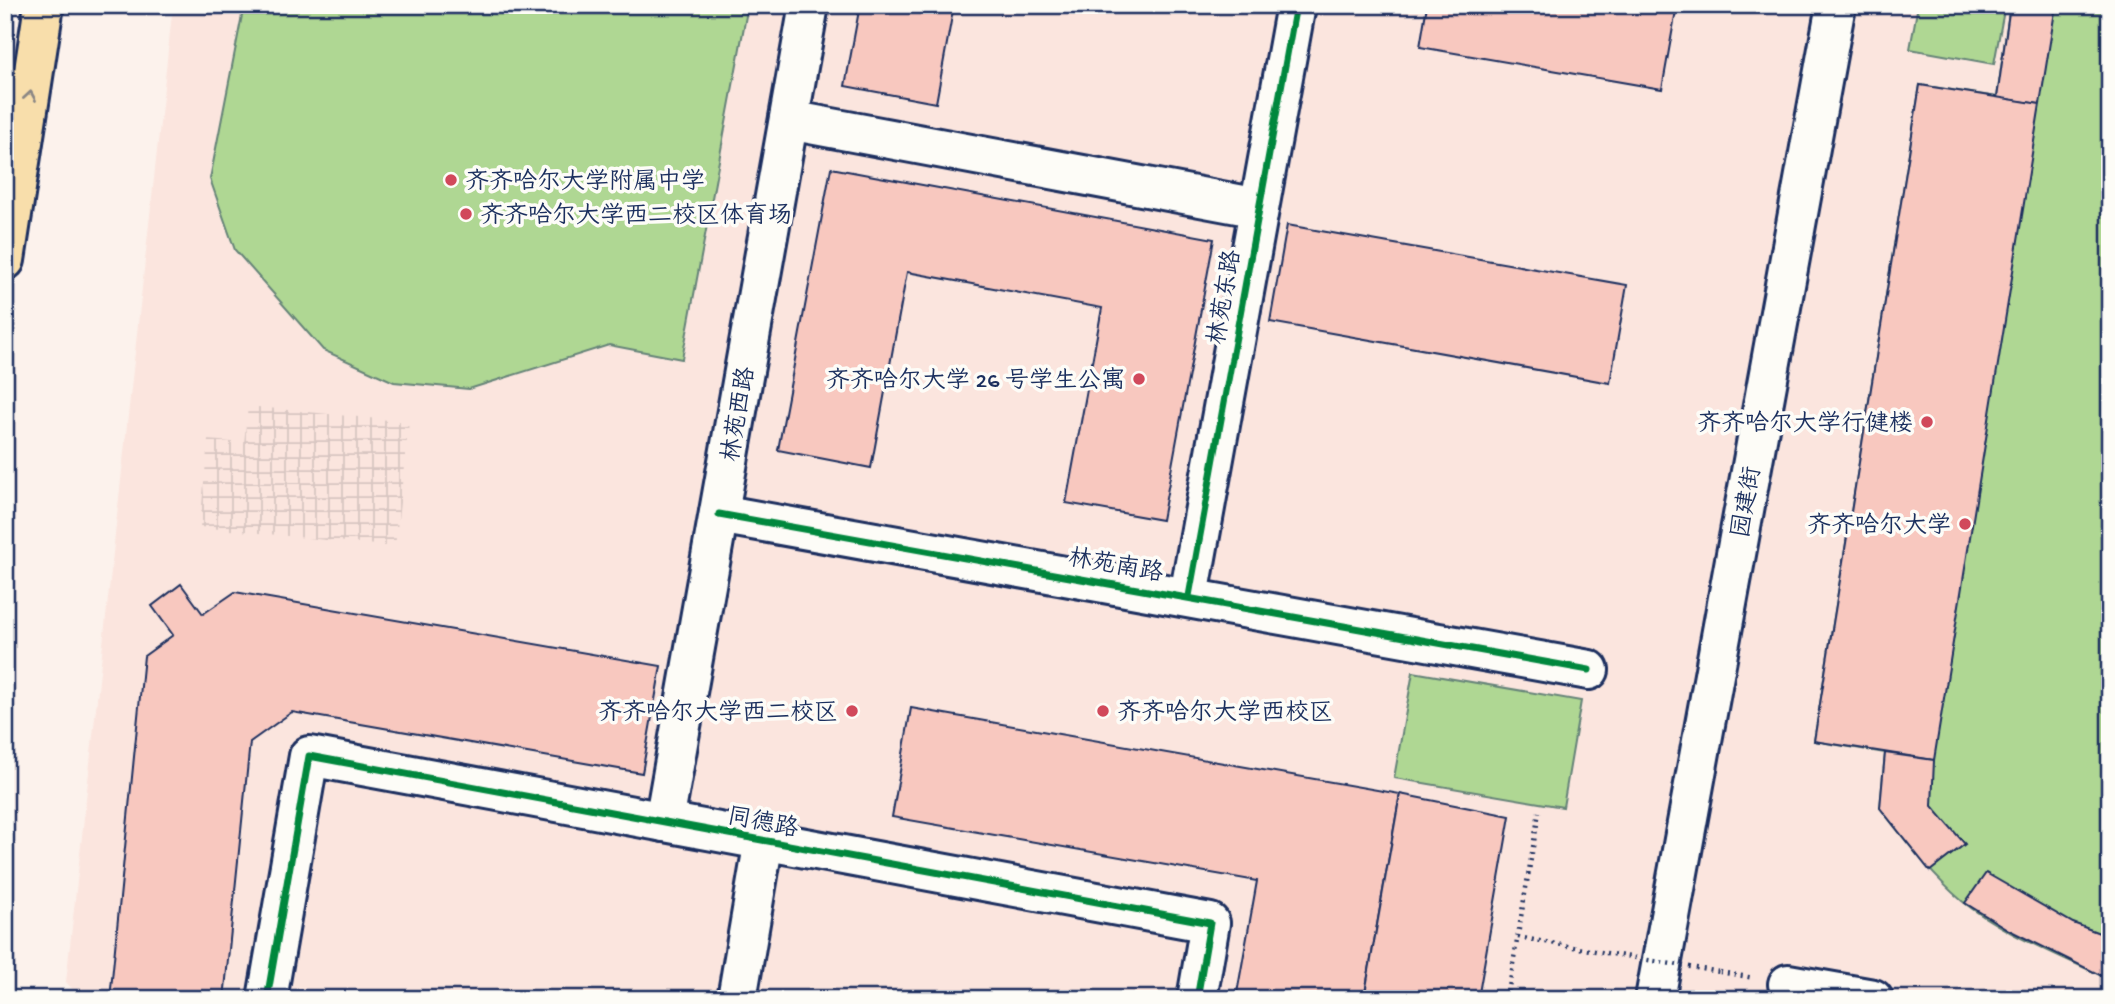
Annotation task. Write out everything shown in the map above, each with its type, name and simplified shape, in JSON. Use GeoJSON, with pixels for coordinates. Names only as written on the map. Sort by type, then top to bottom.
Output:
{"type":"FeatureCollection","features":[{"type":"Feature","properties":{"kind":"highway"},"geometry":{"type":"LineString","coordinates":[[5,260],[44,5]]}},
{"type":"Feature","properties":{"kind":"street","name":"林苑西路"},"geometry":{"type":"LineString","coordinates":[[664,822],[809,5]]}},
{"type":"Feature","properties":{"kind":"street","name":"林苑东路"},"geometry":{"type":"LineString","coordinates":[[1189,596],[1296,5]]}},
{"type":"Feature","properties":{"kind":"street","name":"园建街"},"geometry":{"type":"LineString","coordinates":[[1654,999],[1836,5]]}},
{"type":"Feature","properties":{"kind":"street"},"geometry":{"type":"LineString","coordinates":[[789,120],[1259,208]]}},
{"type":"Feature","properties":{"kind":"street","name":"林苑南路"},"geometry":{"type":"LineString","coordinates":[[719,514],[1189,596],[1589,670]]}},
{"type":"Feature","properties":{"kind":"street","name":"同德路"},"geometry":{"type":"LineString","coordinates":[[267,999],[309,756],[1210,923],[1197,999]]}},
{"type":"Feature","properties":{"kind":"street"},"geometry":{"type":"LineString","coordinates":[[737,999],[764,840]]}},
{"type":"Feature","properties":{"kind":"street"},"geometry":{"type":"LineString","coordinates":[[1788,984],[1873,999]]}},
{"type":"Feature","properties":{"kind":"path"},"geometry":{"type":"LineString","coordinates":[[1507,999],[1539,813]]}},
{"type":"Feature","properties":{"kind":"path"},"geometry":{"type":"LineString","coordinates":[[1518,937],[1720,972]]}},
{"type":"Feature","properties":{"kind":"shaded area","name":"齐齐哈尔大学西校区"},"geometry":{"type":"Polygon","coordinates":[[[173,5],[2110,5],[2110,999],[81,999],[66,982],[173,5]]]}},
{"type":"Feature","properties":{"kind":"shaded area"},"geometry":{"type":"Polygon","coordinates":[[[248,406],[409,422],[395,547],[200,527],[208,440],[244,443],[248,406]]]}},
{"type":"Feature","properties":{"kind":"green space","name":"齐齐哈尔大学西二校区体育场"},"geometry":{"type":"Polygon","coordinates":[[[244,5],[748,5],[682,359],[609,345],[469,389],[394,382],[323,350],[235,250],[210,179],[244,5]]]}},
{"type":"Feature","properties":{"kind":"green space"},"geometry":{"type":"Polygon","coordinates":[[[1918,5],[2005,5],[1994,64],[1910,49],[1918,5]]]}},
{"type":"Feature","properties":{"kind":"green space","name":"齐齐哈尔大学"},"geometry":{"type":"Polygon","coordinates":[[[2010,5],[2110,5],[2110,980],[1996,924],[1962,901],[1939,880],[1880,808],[1885,753],[1814,741],[1920,85],[1997,97],[2010,5]]]}},
{"type":"Feature","properties":{"kind":"green space"},"geometry":{"type":"Polygon","coordinates":[[[1413,672],[1581,701],[1563,807],[1394,778],[1413,672]]]}},
{"type":"Feature","properties":{"kind":"building"},"geometry":{"type":"Polygon","coordinates":[[[860,5],[954,5],[936,103],[845,86],[860,5]]]}},
{"type":"Feature","properties":{"kind":"building"},"geometry":{"type":"Polygon","coordinates":[[[1427,5],[1677,5],[1662,89],[1420,47],[1427,5]]]}},
{"type":"Feature","properties":{"kind":"building"},"geometry":{"type":"Polygon","coordinates":[[[2010,5],[2065,5],[2055,11],[2040,104],[1997,98],[2010,5]]]}},
{"type":"Feature","properties":{"kind":"building","name":"齐齐哈尔大学行健楼"},"geometry":{"type":"Polygon","coordinates":[[[1920,85],[2040,104],[1934,760],[1814,741],[1920,85]]]}},
{"type":"Feature","properties":{"kind":"building","name":"齐齐哈尔大学 26 号学生公寓"},"geometry":{"type":"Polygon","coordinates":[[[831,168],[1214,239],[1162,520],[1066,503],[1102,308],[907,272],[871,468],[778,450],[831,168]]]}},
{"type":"Feature","properties":{"kind":"building"},"geometry":{"type":"Polygon","coordinates":[[[1287,225],[1627,285],[1610,383],[1270,322],[1287,225]]]}},
{"type":"Feature","properties":{"kind":"building"},"geometry":{"type":"Polygon","coordinates":[[[181,584],[203,614],[235,592],[661,666],[642,773],[292,712],[250,742],[224,999],[110,999],[144,656],[173,635],[152,606],[181,584]]]}},
{"type":"Feature","properties":{"kind":"building"},"geometry":{"type":"Polygon","coordinates":[[[911,708],[1400,794],[1364,999],[1236,999],[1257,881],[892,817],[911,708]]]}},
{"type":"Feature","properties":{"kind":"building"},"geometry":{"type":"Polygon","coordinates":[[[1885,753],[1934,760],[1932,806],[1965,844],[1930,871],[1880,808],[1885,753]]]}},
{"type":"Feature","properties":{"kind":"building"},"geometry":{"type":"Polygon","coordinates":[[[1400,794],[1510,816],[1478,999],[1364,999],[1400,794]]]}},
{"type":"Feature","properties":{"kind":"building"},"geometry":{"type":"Polygon","coordinates":[[[1986,873],[2073,923],[2110,937],[2110,980],[2009,930],[1965,903],[1986,873]]]}},
{"type":"Feature","properties":{"kind":"cycle path"},"geometry":{"type":"LineString","coordinates":[[1189,596],[1296,5]]}},
{"type":"Feature","properties":{"kind":"cycle path"},"geometry":{"type":"LineString","coordinates":[[719,514],[1589,670]]}},
{"type":"Feature","properties":{"kind":"cycle path"},"geometry":{"type":"LineString","coordinates":[[267,999],[309,756],[1210,923],[1197,999]]}},
{"type":"Feature","properties":{"kind":"place","name":"齐齐哈尔大学附属中学"},"geometry":{"type":"Point","coordinates":[451,180]}},
{"type":"Feature","properties":{"kind":"place","name":"齐齐哈尔大学西二校区体育场"},"geometry":{"type":"Point","coordinates":[466,214]}},
{"type":"Feature","properties":{"kind":"place","name":"齐齐哈尔大学 26 号学生公寓"},"geometry":{"type":"Point","coordinates":[1139,379]}},
{"type":"Feature","properties":{"kind":"place","name":"齐齐哈尔大学行健楼"},"geometry":{"type":"Point","coordinates":[1927,422]}},
{"type":"Feature","properties":{"kind":"place","name":"齐齐哈尔大学"},"geometry":{"type":"Point","coordinates":[1965,524]}},
{"type":"Feature","properties":{"kind":"place","name":"齐齐哈尔大学西二校区"},"geometry":{"type":"Point","coordinates":[852,711]}},
{"type":"Feature","properties":{"kind":"place","name":"齐齐哈尔大学西校区"},"geometry":{"type":"Point","coordinates":[1103,711]}}]}
